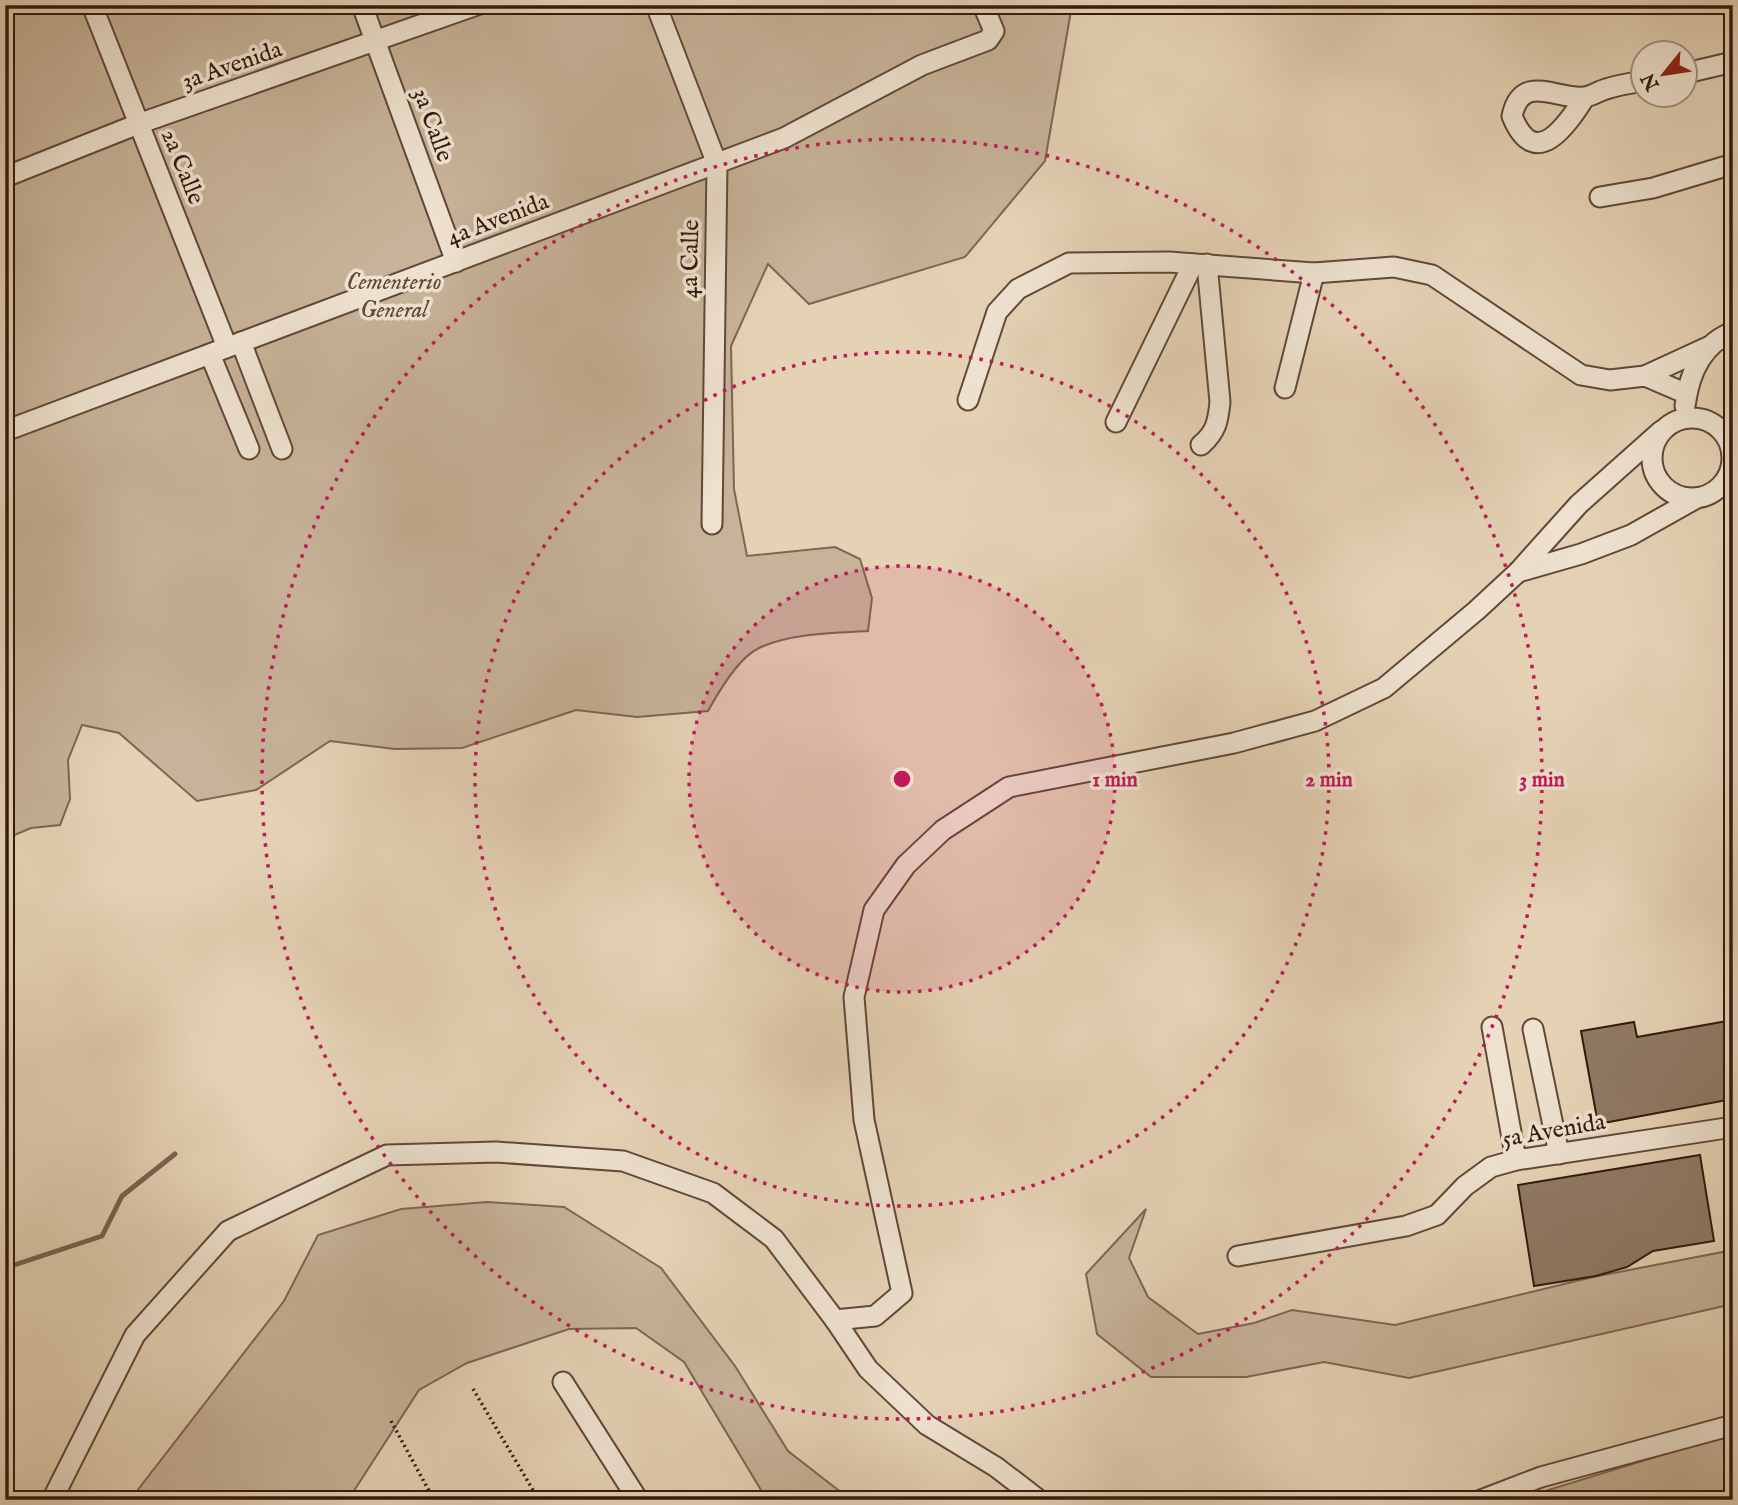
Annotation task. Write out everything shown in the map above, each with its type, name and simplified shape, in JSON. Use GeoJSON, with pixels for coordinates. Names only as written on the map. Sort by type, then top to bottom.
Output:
{"type":"FeatureCollection","features":[{"type":"Feature","properties":{"kind":"street","name":"2a Calle"},"geometry":{"type":"LineString","coordinates":[[92,5],[226,348]]}},
{"type":"Feature","properties":{"kind":"street","name":"3a Calle"},"geometry":{"type":"LineString","coordinates":[[362,5],[456,262]]}},
{"type":"Feature","properties":{"kind":"street","name":"3a Avenida"},"geometry":{"type":"LineString","coordinates":[[5,177],[138,124],[376,43],[477,5]]}},
{"type":"Feature","properties":{"kind":"street","name":"4a Calle"},"geometry":{"type":"LineString","coordinates":[[656,5],[717,164],[712,524]]}},
{"type":"Feature","properties":{"kind":"street","name":"4a Avenida"},"geometry":{"type":"LineString","coordinates":[[5,431],[784,138],[901,76],[988,40],[994,31],[984,5]]}},
{"type":"Feature","properties":{"kind":"street"},"geometry":{"type":"LineString","coordinates":[[1700,70],[1733,62]]}},
{"type":"Feature","properties":{"kind":"street"},"geometry":{"type":"LineString","coordinates":[[1585,97],[1630,83]]}},
{"type":"Feature","properties":{"kind":"street"},"geometry":{"type":"LineString","coordinates":[[1600,197],[1653,188],[1733,164]]}},
{"type":"Feature","properties":{"kind":"street"},"geometry":{"type":"LineString","coordinates":[[968,400],[982,349],[997,312],[1018,289],[1069,263],[1200,264],[1314,273],[1394,267],[1432,275],[1581,375],[1610,380],[1645,376],[1709,347],[1733,332]]}},
{"type":"Feature","properties":{"kind":"street"},"geometry":{"type":"LineString","coordinates":[[1116,422],[1200,264]]}},
{"type":"Feature","properties":{"kind":"street"},"geometry":{"type":"LineString","coordinates":[[1200,264],[1220,402],[1218,424],[1201,445]]}},
{"type":"Feature","properties":{"kind":"street"},"geometry":{"type":"LineString","coordinates":[[1285,388],[1314,273]]}},
{"type":"Feature","properties":{"kind":"street"},"geometry":{"type":"LineString","coordinates":[[1683,418],[1686,394],[1697,365],[1709,347]]}},
{"type":"Feature","properties":{"kind":"street"},"geometry":{"type":"LineString","coordinates":[[226,348],[282,449]]}},
{"type":"Feature","properties":{"kind":"street"},"geometry":{"type":"LineString","coordinates":[[226,348],[249,449]]}},
{"type":"Feature","properties":{"kind":"street"},"geometry":{"type":"LineString","coordinates":[[1645,376],[1686,394]]}},
{"type":"Feature","properties":{"kind":"street"},"geometry":{"type":"LineString","coordinates":[[835,1320],[875,1316],[902,1293],[864,1120],[854,997],[874,910],[906,865],[943,830],[1009,787],[1234,743],[1315,721],[1384,688],[1518,572],[1572,512],[1661,431],[1683,418],[1695,417],[1726,427],[1732,449],[1731,475],[1720,488],[1631,535],[1518,572]]}},
{"type":"Feature","properties":{"kind":"street"},"geometry":{"type":"LineString","coordinates":[[1661,431],[1652,455],[1659,480],[1668,491],[1695,499]]}},
{"type":"Feature","properties":{"kind":"street"},"geometry":{"type":"LineString","coordinates":[[1492,1027],[1516,1160]]}},
{"type":"Feature","properties":{"kind":"street"},"geometry":{"type":"LineString","coordinates":[[1533,1029],[1559,1154]]}},
{"type":"Feature","properties":{"kind":"street","name":"5a Avenida"},"geometry":{"type":"LineString","coordinates":[[1238,1256],[1406,1226],[1437,1215],[1465,1186],[1491,1167],[1516,1160],[1733,1127]]}},
{"type":"Feature","properties":{"kind":"street"},"geometry":{"type":"LineString","coordinates":[[52,1500],[135,1335],[228,1231],[387,1155],[496,1152],[623,1161],[713,1193],[774,1239],[868,1369],[927,1426],[996,1468],[1039,1500]]}},
{"type":"Feature","properties":{"kind":"street"},"geometry":{"type":"LineString","coordinates":[[563,1382],[638,1500]]}},
{"type":"Feature","properties":{"kind":"street"},"geometry":{"type":"LineString","coordinates":[[1480,1500],[1541,1477],[1733,1425]]}},
{"type":"Feature","properties":{"kind":"path"},"geometry":{"type":"LineString","coordinates":[[473,1389],[539,1500]]}},
{"type":"Feature","properties":{"kind":"path"},"geometry":{"type":"LineString","coordinates":[[391,1421],[434,1500]]}},
{"type":"Feature","properties":{"kind":"green space","name":"Cementerio General"},"geometry":{"type":"Polygon","coordinates":[[[5,5],[1072,5],[1045,161],[965,257],[809,304],[768,264],[731,346],[734,489],[747,556],[835,547],[860,559],[872,598],[868,631],[785,639],[759,648],[737,667],[708,711],[637,717],[576,710],[462,748],[395,749],[330,741],[256,790],[197,801],[119,733],[82,725],[68,760],[70,799],[60,825],[31,828],[5,839],[5,5]]]}},
{"type":"Feature","properties":{"kind":"green space"},"geometry":{"type":"Polygon","coordinates":[[[487,1202],[564,1207],[661,1268],[735,1366],[788,1451],[851,1500],[767,1500],[684,1362],[636,1328],[569,1329],[467,1363],[419,1390],[348,1500],[130,1500],[284,1301],[318,1235],[401,1209],[487,1202]]]}},
{"type":"Feature","properties":{"kind":"green space"},"geometry":{"type":"Polygon","coordinates":[[[1146,1209],[1129,1258],[1148,1297],[1198,1334],[1254,1323],[1292,1310],[1395,1325],[1593,1277],[1733,1250],[1733,1304],[1409,1378],[1324,1362],[1246,1377],[1151,1377],[1097,1334],[1086,1274],[1146,1209]]]}},
{"type":"Feature","properties":{"kind":"green space"},"geometry":{"type":"Polygon","coordinates":[[[1733,1433],[1733,1500],[1516,1500],[1733,1433]]]}},
{"type":"Feature","properties":{"kind":"building"},"geometry":{"type":"Polygon","coordinates":[[[1733,1020],[1733,1099],[1598,1124],[1581,1031],[1634,1022],[1637,1037],[1733,1020]]]}},
{"type":"Feature","properties":{"kind":"building"},"geometry":{"type":"Polygon","coordinates":[[[1700,1155],[1714,1241],[1653,1251],[1627,1267],[1596,1276],[1534,1286],[1518,1185],[1700,1155]]]}},
{"type":"Feature","properties":{"kind":"waterway"},"geometry":{"type":"LineString","coordinates":[[5,1268],[102,1236],[122,1196],[175,1154]]}}]}
